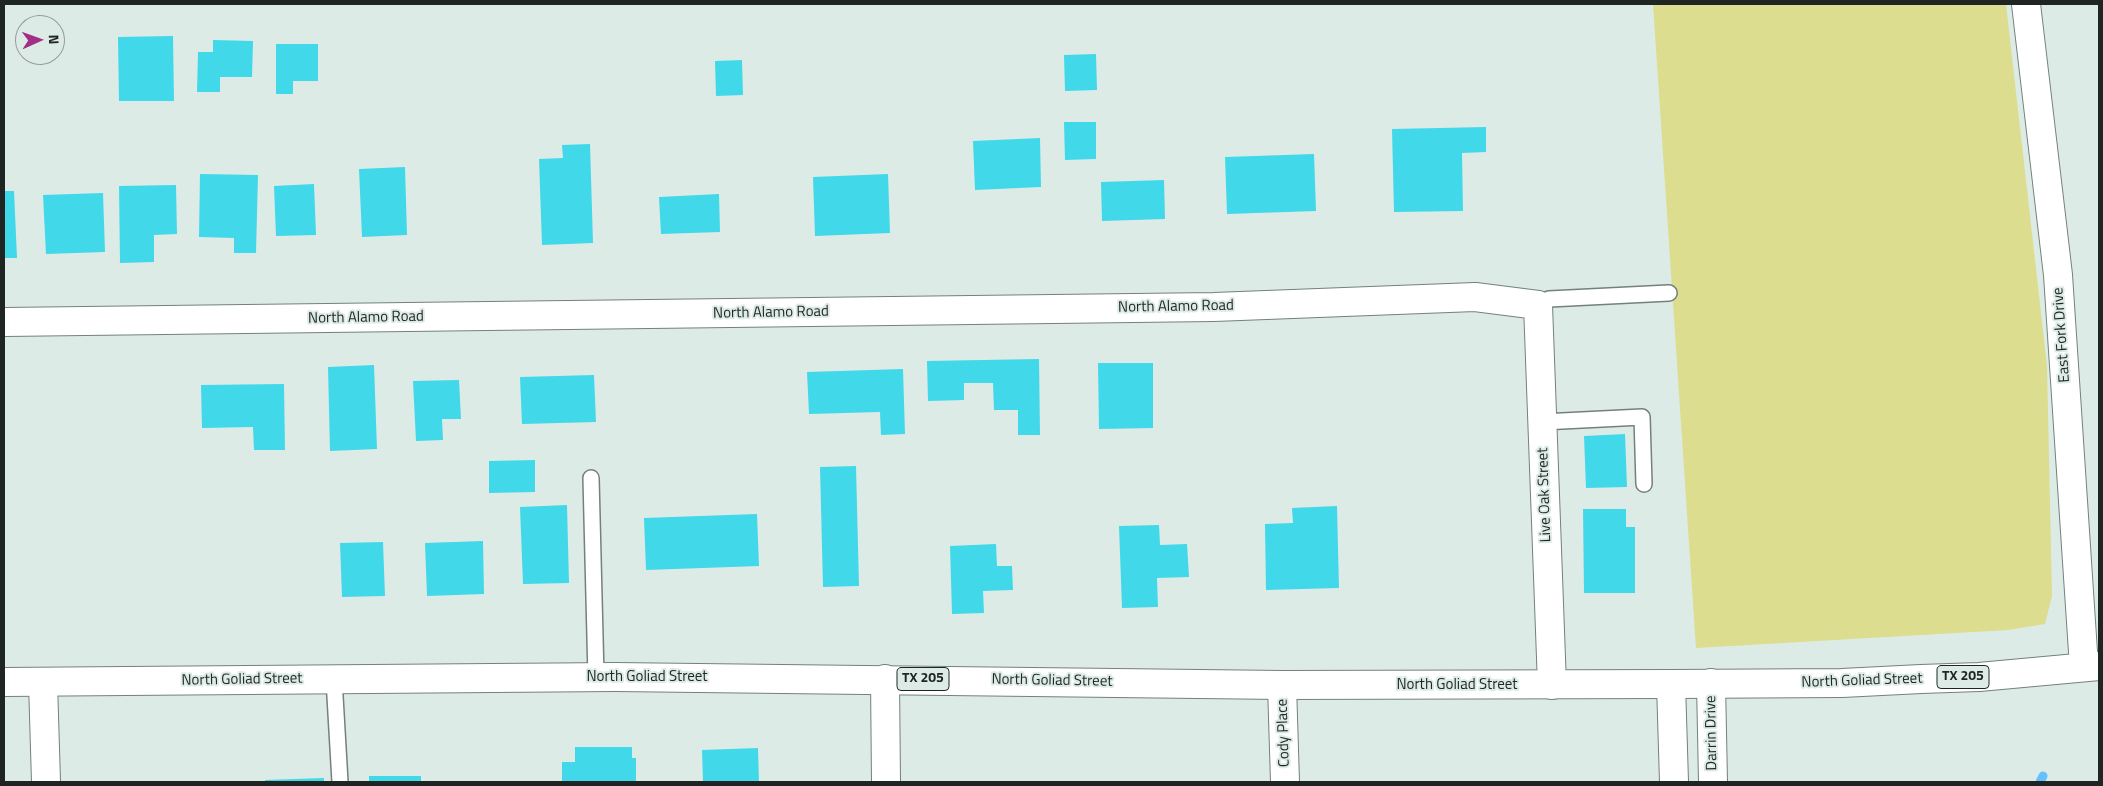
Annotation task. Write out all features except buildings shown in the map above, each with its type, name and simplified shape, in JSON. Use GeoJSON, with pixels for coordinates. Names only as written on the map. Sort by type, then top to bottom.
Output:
{"type":"FeatureCollection","features":[{"type":"Feature","properties":{"kind":"street","name":"East Fork Drive"},"geometry":{"type":"LineString","coordinates":[[2026,4],[2058,275],[2092,667]]}},
{"type":"Feature","properties":{"kind":"street","name":"North Alamo Road"},"geometry":{"type":"LineString","coordinates":[[4,322],[1195,307],[1475,297],[1538,305]]}},
{"type":"Feature","properties":{"kind":"street","name":"Live Oak Street"},"geometry":{"type":"LineString","coordinates":[[1538,305],[1552,685]]}},
{"type":"Feature","properties":{"kind":"street","name":"North Goliad Street"},"geometry":{"type":"LineString","coordinates":[[4,682],[596,677],[1282,685],[1552,685],[1884,681],[2092,667]]}},
{"type":"Feature","properties":{"kind":"street"},"geometry":{"type":"LineString","coordinates":[[884,679],[886,782]]}},
{"type":"Feature","properties":{"kind":"street"},"geometry":{"type":"LineString","coordinates":[[43,682],[46,782]]}},
{"type":"Feature","properties":{"kind":"street","name":"Darrin Drive"},"geometry":{"type":"LineString","coordinates":[[1711,683],[1713,782]]}},
{"type":"Feature","properties":{"kind":"street"},"geometry":{"type":"LineString","coordinates":[[1671,684],[1674,782]]}},
{"type":"Feature","properties":{"kind":"street","name":"Cody Place"},"geometry":{"type":"LineString","coordinates":[[1282,685],[1285,782]]}},
{"type":"Feature","properties":{"kind":"lane"},"geometry":{"type":"LineString","coordinates":[[1538,305],[1548,299],[1669,293]]}},
{"type":"Feature","properties":{"kind":"lane"},"geometry":{"type":"LineString","coordinates":[[1542,422],[1642,417],[1644,484]]}},
{"type":"Feature","properties":{"kind":"lane"},"geometry":{"type":"LineString","coordinates":[[591,478],[596,677]]}},
{"type":"Feature","properties":{"kind":"lane"},"geometry":{"type":"LineString","coordinates":[[334,679],[340,782]]}},
{"type":"Feature","properties":{"kind":"green space"},"geometry":{"type":"Polygon","coordinates":[[[1653,4],[2006,4],[2047,366],[2052,596],[2045,624],[2008,630],[1696,648],[1653,4]]]}},
{"type":"Feature","properties":{"kind":"waterway"},"geometry":{"type":"LineString","coordinates":[[2040,782],[2043,776]]}}]}
